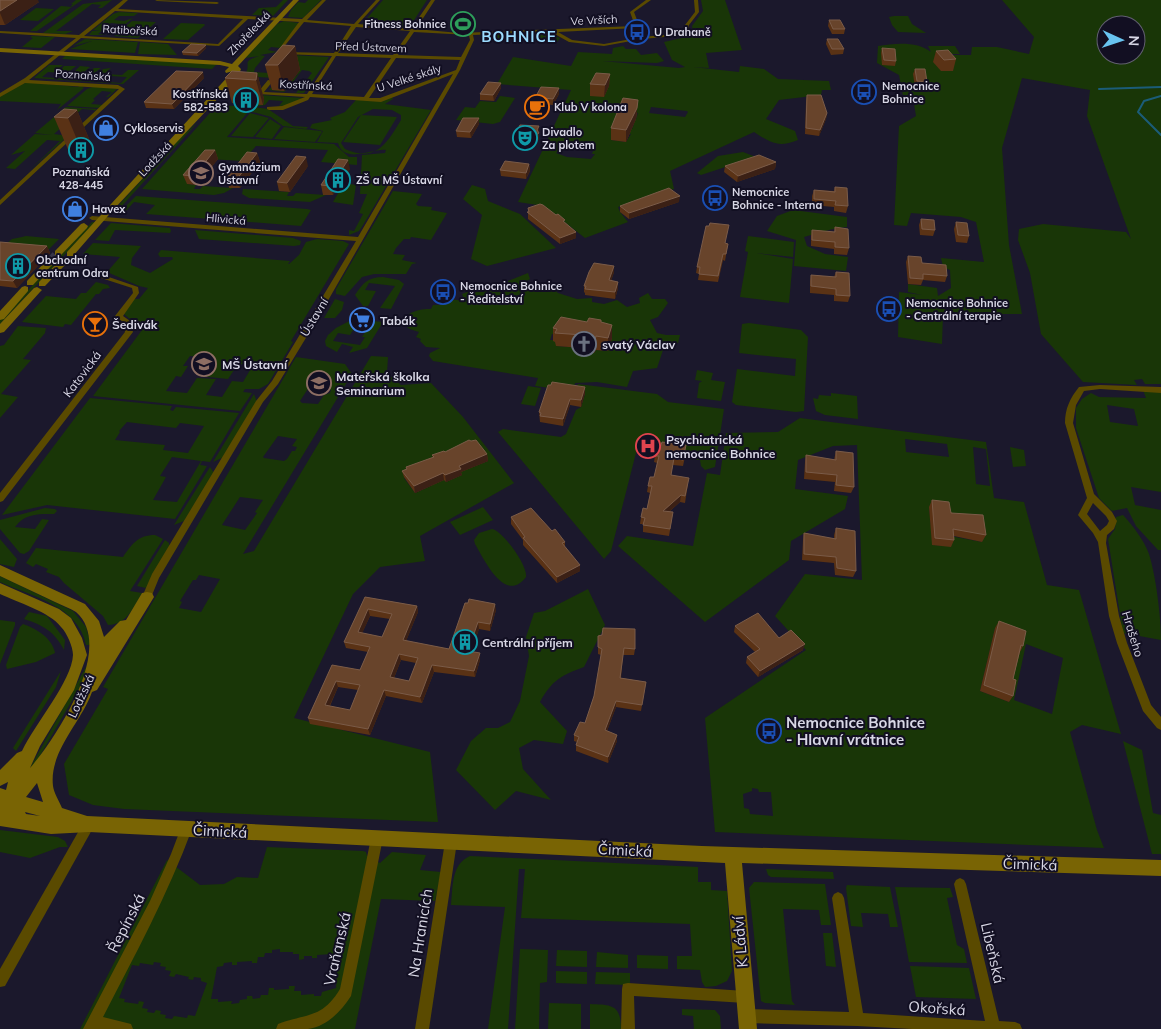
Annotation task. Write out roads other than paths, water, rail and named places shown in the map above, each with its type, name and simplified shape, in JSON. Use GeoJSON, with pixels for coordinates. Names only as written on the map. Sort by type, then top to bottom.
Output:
{"type":"FeatureCollection","features":[{"type":"Feature","properties":{"kind":"street"},"geometry":{"type":"LineString","coordinates":[[0,94],[24,81],[126,0]]}},
{"type":"Feature","properties":{"kind":"street"},"geometry":{"type":"LineString","coordinates":[[156,0],[219,2]]}},
{"type":"Feature","properties":{"kind":"street","name":"Zhořelecká"},"geometry":{"type":"LineString","coordinates":[[213,70],[233,66],[296,0]]}},
{"type":"Feature","properties":{"kind":"street"},"geometry":{"type":"LineString","coordinates":[[303,21],[324,0]]}},
{"type":"Feature","properties":{"kind":"street"},"geometry":{"type":"LineString","coordinates":[[269,108],[286,107],[304,101],[355,26],[378,0]]}},
{"type":"Feature","properties":{"kind":"street"},"geometry":{"type":"LineString","coordinates":[[366,99],[433,0]]}},
{"type":"Feature","properties":{"kind":"street"},"geometry":{"type":"LineString","coordinates":[[642,38],[632,12],[649,0]]}},
{"type":"Feature","properties":{"kind":"street"},"geometry":{"type":"LineString","coordinates":[[552,31],[571,41],[593,45],[614,44],[642,38],[685,34],[687,25],[697,12],[696,0]]}},
{"type":"Feature","properties":{"kind":"street"},"geometry":{"type":"LineString","coordinates":[[206,15],[219,2]]}},
{"type":"Feature","properties":{"kind":"street","name":"Ve Vrších"},"geometry":{"type":"LineString","coordinates":[[114,10],[278,19],[413,32],[471,34],[638,27]]}},
{"type":"Feature","properties":{"kind":"street","name":"Ratibořská"},"geometry":{"type":"LineString","coordinates":[[0,32],[220,45],[247,17]]}},
{"type":"Feature","properties":{"kind":"street","name":"Před Ústavem"},"geometry":{"type":"LineString","coordinates":[[303,21],[277,53],[464,59]]}},
{"type":"Feature","properties":{"kind":"street","name":"Ústavní"},"geometry":{"type":"LineString","coordinates":[[147,597],[168,555],[260,401],[280,374],[458,71],[472,39],[471,34]]}},
{"type":"Feature","properties":{"kind":"street"},"geometry":{"type":"LineString","coordinates":[[0,50],[222,63],[233,66]]}},
{"type":"Feature","properties":{"kind":"street"},"geometry":{"type":"LineString","coordinates":[[0,57],[213,70],[226,76]]}},
{"type":"Feature","properties":{"kind":"street"},"geometry":{"type":"LineString","coordinates":[[222,63],[239,59]]}},
{"type":"Feature","properties":{"kind":"street","name":"Lodžská"},"geometry":{"type":"LineString","coordinates":[[0,317],[34,286],[60,258],[96,218],[226,76],[233,66],[237,69],[235,75],[96,218],[70,254]]}},
{"type":"Feature","properties":{"kind":"street","name":"U Velké skály"},"geometry":{"type":"LineString","coordinates":[[366,99],[381,100],[458,71]]}},
{"type":"Feature","properties":{"kind":"street","name":"Poznaňská"},"geometry":{"type":"LineString","coordinates":[[0,203],[122,89],[118,87],[24,81]]}},
{"type":"Feature","properties":{"kind":"street","name":"Kostřínská"},"geometry":{"type":"LineString","coordinates":[[270,81],[260,92],[366,99]]}},
{"type":"Feature","properties":{"kind":"street","name":"Hlivická"},"geometry":{"type":"LineString","coordinates":[[96,218],[359,239]]}},
{"type":"Feature","properties":{"kind":"street","name":"Lodžská"},"geometry":{"type":"LineString","coordinates":[[0,330],[50,262]]}},
{"type":"Feature","properties":{"kind":"street","name":"Katovická"},"geometry":{"type":"LineString","coordinates":[[0,499],[129,332],[126,321],[119,316],[136,293],[135,287],[103,277]]}},
{"type":"Feature","properties":{"kind":"street"},"geometry":{"type":"LineString","coordinates":[[1102,542],[1103,534],[1111,527],[1112,521],[1109,514],[1090,494],[1069,423],[1070,407],[1082,390],[1100,387],[1161,390]]}},
{"type":"Feature","properties":{"kind":"street","name":"Hrašeho"},"geometry":{"type":"LineString","coordinates":[[1090,494],[1091,502],[1084,510],[1082,516],[1096,531],[1102,542],[1114,616],[1122,643],[1147,708],[1161,725]]}},
{"type":"Feature","properties":{"kind":"street"},"geometry":{"type":"LineString","coordinates":[[0,570],[80,608],[94,625],[112,628],[125,624]]}},
{"type":"Feature","properties":{"kind":"street","name":"Lodžská"},"geometry":{"type":"LineString","coordinates":[[0,588],[54,613],[66,622],[75,638],[80,655],[69,686],[34,742],[12,770],[0,779]]}},
{"type":"Feature","properties":{"kind":"street"},"geometry":{"type":"LineString","coordinates":[[96,653],[125,624],[147,597]]}},
{"type":"Feature","properties":{"kind":"street"},"geometry":{"type":"LineString","coordinates":[[82,700],[100,677],[147,597]]}},
{"type":"Feature","properties":{"kind":"street","name":"Lodžská"},"geometry":{"type":"LineString","coordinates":[[5,801],[46,761],[82,700],[93,671],[96,653],[97,639],[94,625]]}},
{"type":"Feature","properties":{"kind":"street"},"geometry":{"type":"LineString","coordinates":[[80,655],[105,652],[118,646]]}},
{"type":"Feature","properties":{"kind":"street","name":"Lodžská"},"geometry":{"type":"LineString","coordinates":[[5,801],[14,787],[34,742]]}},
{"type":"Feature","properties":{"kind":"street"},"geometry":{"type":"LineString","coordinates":[[46,761],[45,786],[56,813]]}},
{"type":"Feature","properties":{"kind":"street","name":"Lodžská"},"geometry":{"type":"LineString","coordinates":[[5,801],[19,821]]}},
{"type":"Feature","properties":{"kind":"street","name":"Čimická"},"geometry":{"type":"LineString","coordinates":[[5,801],[56,813],[89,824]]}},
{"type":"Feature","properties":{"kind":"street","name":"Čimická"},"geometry":{"type":"LineString","coordinates":[[0,818],[51,826],[89,824],[733,855],[1161,868]]}},
{"type":"Feature","properties":{"kind":"street"},"geometry":{"type":"LineString","coordinates":[[0,981],[89,824]]}},
{"type":"Feature","properties":{"kind":"street","name":"Řepínská"},"geometry":{"type":"LineString","coordinates":[[92,1025],[164,883],[178,853],[186,829]]}},
{"type":"Feature","properties":{"kind":"street","name":"Vraňanská"},"geometry":{"type":"LineString","coordinates":[[283,1029],[323,1018],[334,1009],[346,991],[377,838]]}},
{"type":"Feature","properties":{"kind":"street","name":"Na Hranicích"},"geometry":{"type":"LineString","coordinates":[[422,1029],[451,842]]}},
{"type":"Feature","properties":{"kind":"street","name":"K Ládví"},"geometry":{"type":"LineString","coordinates":[[733,855],[746,1014]]}},
{"type":"Feature","properties":{"kind":"street","name":"Libeňská"},"geometry":{"type":"LineString","coordinates":[[960,884],[994,1029]]}},
{"type":"Feature","properties":{"kind":"street"},"geometry":{"type":"LineString","coordinates":[[838,898],[857,1019]]}},
{"type":"Feature","properties":{"kind":"street","name":"Okořská"},"geometry":{"type":"LineString","coordinates":[[628,1029],[628,990],[746,1014],[1015,1029]]}},
{"type":"Feature","properties":{"kind":"street"},"geometry":{"type":"LineString","coordinates":[[92,1025],[126,1029]]}},
{"type":"Feature","properties":{"kind":"waterway"},"geometry":{"type":"LineString","coordinates":[[1099,89],[1161,87]]}},
{"type":"Feature","properties":{"kind":"waterway"},"geometry":{"type":"LineString","coordinates":[[1161,96],[1144,101],[1138,112],[1161,135]]}},
{"type":"Feature","properties":{"kind":"tunnel"},"geometry":{"type":"LineString","coordinates":[[50,262],[58,253]]}},
{"type":"Feature","properties":{"kind":"place","name":"Fitness Bohnice"},"geometry":{"type":"Point","coordinates":[463,24]}},
{"type":"Feature","properties":{"kind":"place","name":"U Drahaně"},"geometry":{"type":"Point","coordinates":[637,32]}},
{"type":"Feature","properties":{"kind":"place","name":"Nemocnice Bohnice"},"geometry":{"type":"Point","coordinates":[864,92]}},
{"type":"Feature","properties":{"kind":"place","name":"Kostřínská 582-583"},"geometry":{"type":"Point","coordinates":[246,100]}},
{"type":"Feature","properties":{"kind":"place","name":"Klub V kolona"},"geometry":{"type":"Point","coordinates":[537,107]}},
{"type":"Feature","properties":{"kind":"place","name":"Cykloservis"},"geometry":{"type":"Point","coordinates":[106,128]}},
{"type":"Feature","properties":{"kind":"place","name":"Divadlo Za plotem"},"geometry":{"type":"Point","coordinates":[525,138]}},
{"type":"Feature","properties":{"kind":"place","name":"Poznaňská 428-445"},"geometry":{"type":"Point","coordinates":[81,150]}},
{"type":"Feature","properties":{"kind":"place","name":"Gymnázium Ústavní"},"geometry":{"type":"Point","coordinates":[201,173]}},
{"type":"Feature","properties":{"kind":"place","name":"ZŠ a MŠ Ústavní"},"geometry":{"type":"Point","coordinates":[338,180]}},
{"type":"Feature","properties":{"kind":"place","name":"Nemocnice Bohnice - Interna"},"geometry":{"type":"Point","coordinates":[715,198]}},
{"type":"Feature","properties":{"kind":"place","name":"Havex"},"geometry":{"type":"Point","coordinates":[75,209]}},
{"type":"Feature","properties":{"kind":"place","name":"Obchodní centrum Odra"},"geometry":{"type":"Point","coordinates":[18,266]}},
{"type":"Feature","properties":{"kind":"place","name":"Nemocnice Bohnice - Ředitelství"},"geometry":{"type":"Point","coordinates":[443,292]}},
{"type":"Feature","properties":{"kind":"place","name":"Nemocnice Bohnice - Centrální terapie"},"geometry":{"type":"Point","coordinates":[889,309]}},
{"type":"Feature","properties":{"kind":"place","name":"Tabák"},"geometry":{"type":"Point","coordinates":[362,320]}},
{"type":"Feature","properties":{"kind":"place","name":"Šedivák"},"geometry":{"type":"Point","coordinates":[95,324]}},
{"type":"Feature","properties":{"kind":"place","name":"svatý Václav"},"geometry":{"type":"Point","coordinates":[584,344]}},
{"type":"Feature","properties":{"kind":"place","name":"MŠ Ústavní"},"geometry":{"type":"Point","coordinates":[204,364]}},
{"type":"Feature","properties":{"kind":"place","name":"Mateřská školka Seminarium"},"geometry":{"type":"Point","coordinates":[319,383]}},
{"type":"Feature","properties":{"kind":"place","name":"Psychiatrická nemocnice Bohnice"},"geometry":{"type":"Point","coordinates":[648,446]}},
{"type":"Feature","properties":{"kind":"place","name":"Centrální příjem"},"geometry":{"type":"Point","coordinates":[465,642]}},
{"type":"Feature","properties":{"kind":"place","name":"Nemocnice Bohnice - Hlavní vrátnice"},"geometry":{"type":"Point","coordinates":[769,731]}},
{"type":"Feature","properties":{"kind":"district","name":"BOHNICE"},"geometry":{"type":"Point","coordinates":[519,36]}}]}
